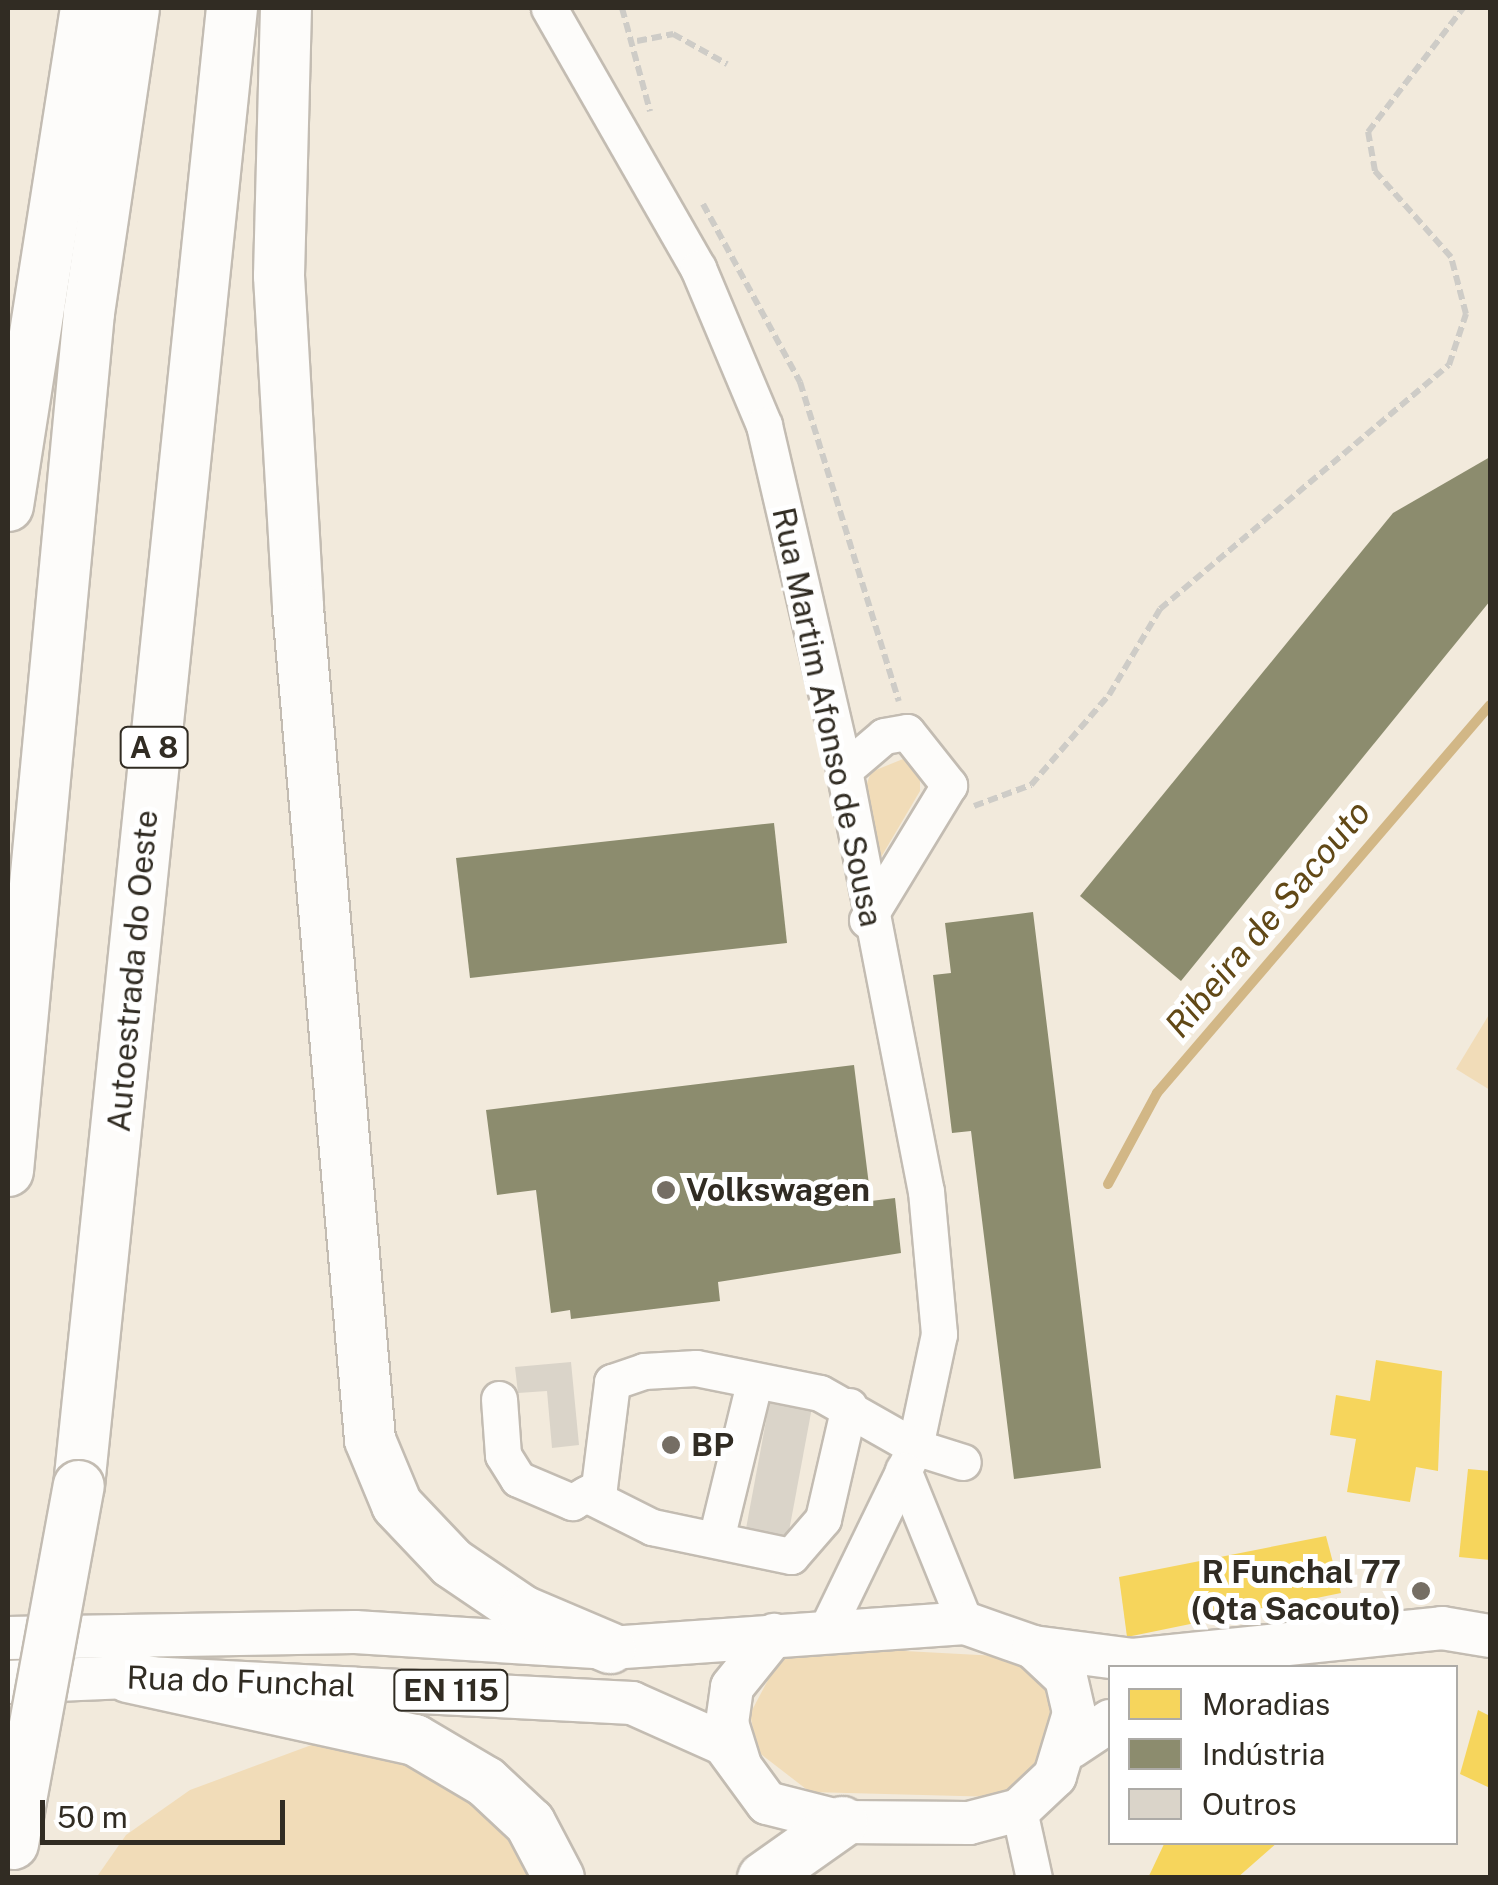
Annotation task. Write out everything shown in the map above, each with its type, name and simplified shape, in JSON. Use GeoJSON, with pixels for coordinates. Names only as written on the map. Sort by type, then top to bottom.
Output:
{"type":"FeatureCollection","features":[{"type":"Feature","properties":{"kind":"highway"},"geometry":{"type":"LineString","coordinates":[[8,506],[86,8]]}},
{"type":"Feature","properties":{"kind":"highway"},"geometry":{"type":"LineString","coordinates":[[8,1172],[89,313],[134,8]]}},
{"type":"Feature","properties":{"kind":"highway","name":"Autoestrada do Oeste"},"geometry":{"type":"LineString","coordinates":[[10,1864],[79,1486],[232,8]]}},
{"type":"Feature","properties":{"kind":"highway"},"geometry":{"type":"LineString","coordinates":[[286,8],[279,276],[297,588],[370,1440],[397,1505],[452,1563],[523,1611],[610,1648]]}},
{"type":"Feature","properties":{"kind":"highway"},"geometry":{"type":"LineString","coordinates":[[128,1677],[415,1740],[486,1782],[530,1823],[559,1878]]}},
{"type":"Feature","properties":{"kind":"highway"},"geometry":{"type":"LineString","coordinates":[[764,1878],[842,1822]]}},
{"type":"Feature","properties":{"kind":"main road","name":"Rua do Funchal"},"geometry":{"type":"LineString","coordinates":[[8,1638],[355,1632],[610,1648],[826,1628],[965,1623],[1033,1647],[1092,1658],[1216,1661],[1368,1633],[1490,1636]]}},
{"type":"Feature","properties":{"kind":"main road"},"geometry":{"type":"LineString","coordinates":[[744,1780],[727,1723],[732,1686],[774,1635]]}},
{"type":"Feature","properties":{"kind":"main road","name":"Rua do Funchal"},"geometry":{"type":"LineString","coordinates":[[1033,1647],[1066,1678],[1070,1747]]}},
{"type":"Feature","properties":{"kind":"main road","name":"Rua do Funchal"},"geometry":{"type":"LineString","coordinates":[[8,1682],[128,1677],[632,1703],[724,1744],[744,1780],[767,1804],[842,1822],[968,1823],[1019,1810]]}},
{"type":"Feature","properties":{"kind":"main road"},"geometry":{"type":"LineString","coordinates":[[1019,1810],[1042,1793],[1070,1747],[1108,1722]]}},
{"type":"Feature","properties":{"kind":"street","name":"Rua Martim Afonso de Sousa"},"geometry":{"type":"LineString","coordinates":[[549,8],[698,268],[764,425],[844,770],[867,920],[897,1032],[934,1280],[938,1334],[909,1458],[887,1521],[826,1628]]}},
{"type":"Feature","properties":{"kind":"street"},"geometry":{"type":"LineString","coordinates":[[844,770],[884,736],[907,732],[949,785],[935,820],[867,920]]}},
{"type":"Feature","properties":{"kind":"street"},"geometry":{"type":"LineString","coordinates":[[499,1398],[503,1455],[518,1480],[572,1502],[599,1487],[612,1382],[696,1368],[849,1406],[909,1458],[965,1623]]}},
{"type":"Feature","properties":{"kind":"street"},"geometry":{"type":"LineString","coordinates":[[716,1540],[754,1384]]}},
{"type":"Feature","properties":{"kind":"street"},"geometry":{"type":"LineString","coordinates":[[586,1494],[638,1522],[766,1556],[810,1543],[849,1406]]}},
{"type":"Feature","properties":{"kind":"street"},"geometry":{"type":"LineString","coordinates":[[909,1458],[964,1462]]}},
{"type":"Feature","properties":{"kind":"street"},"geometry":{"type":"LineString","coordinates":[[1019,1810],[1034,1878]]}},
{"type":"Feature","properties":{"kind":"path"},"geometry":{"type":"LineString","coordinates":[[935,820],[1031,786],[1109,695],[1160,608],[1449,366],[1466,314],[1451,256],[1375,171],[1368,132],[1462,8]]}},
{"type":"Feature","properties":{"kind":"path"},"geometry":{"type":"LineString","coordinates":[[637,41],[673,34],[727,64]]}},
{"type":"Feature","properties":{"kind":"shaded area"},"geometry":{"type":"Polygon","coordinates":[[[903,759],[920,775],[920,791],[877,864],[865,789],[871,772],[903,759]]]}},
{"type":"Feature","properties":{"kind":"shaded area"},"geometry":{"type":"Polygon","coordinates":[[[1490,1013],[1490,1090],[1456,1069],[1490,1013]]]}},
{"type":"Feature","properties":{"kind":"shaded area"},"geometry":{"type":"Polygon","coordinates":[[[812,1646],[1016,1657],[1043,1678],[1058,1724],[1033,1777],[998,1797],[810,1792],[758,1752],[750,1714],[778,1661],[812,1646]]]}},
{"type":"Feature","properties":{"kind":"shaded area"},"geometry":{"type":"Polygon","coordinates":[[[352,1730],[438,1754],[555,1878],[96,1878],[126,1835],[190,1790],[352,1730]]]}},
{"type":"Feature","properties":{"kind":"building: Moradias"},"geometry":{"type":"Polygon","coordinates":[[[1376,1360],[1442,1371],[1438,1471],[1416,1467],[1410,1502],[1347,1492],[1356,1439],[1330,1435],[1336,1395],[1370,1401],[1376,1360]]]}},
{"type":"Feature","properties":{"kind":"building: Moradias"},"geometry":{"type":"Polygon","coordinates":[[[1468,1469],[1490,1471],[1490,1560],[1459,1557],[1468,1469]]]}},
{"type":"Feature","properties":{"kind":"building: Moradias"},"geometry":{"type":"Polygon","coordinates":[[[1326,1536],[1341,1593],[1127,1637],[1119,1577],[1326,1536]]]}},
{"type":"Feature","properties":{"kind":"building: Moradias"},"geometry":{"type":"Polygon","coordinates":[[[1478,1710],[1490,1716],[1490,1788],[1460,1774],[1478,1710]]]}},
{"type":"Feature","properties":{"kind":"building: Moradias"},"geometry":{"type":"Polygon","coordinates":[[[1164,1845],[1275,1845],[1237,1878],[1148,1878],[1164,1845]]]}},
{"type":"Feature","properties":{"kind":"building: Indústria"},"geometry":{"type":"Polygon","coordinates":[[[1490,457],[1490,601],[1181,981],[1080,896],[1393,513],[1490,457]]]}},
{"type":"Feature","properties":{"kind":"building: Indústria"},"geometry":{"type":"Polygon","coordinates":[[[774,823],[787,943],[470,978],[456,858],[774,823]]]}},
{"type":"Feature","properties":{"kind":"building: Indústria"},"geometry":{"type":"Polygon","coordinates":[[[1033,912],[1101,1468],[1014,1479],[971,1131],[952,1133],[933,975],[951,973],[945,923],[1033,912]]]}},
{"type":"Feature","properties":{"kind":"building: Indústria"},"geometry":{"type":"Polygon","coordinates":[[[854,1065],[871,1201],[895,1198],[901,1253],[718,1282],[720,1301],[571,1319],[570,1310],[551,1313],[536,1190],[497,1195],[486,1110],[854,1065]]]}},
{"type":"Feature","properties":{"kind":"building: Outros"},"geometry":{"type":"Polygon","coordinates":[[[571,1362],[579,1445],[552,1448],[547,1391],[518,1393],[515,1367],[571,1362]]]}},
{"type":"Feature","properties":{"kind":"building: Outros"},"geometry":{"type":"Polygon","coordinates":[[[771,1394],[813,1402],[787,1542],[745,1534],[771,1394]]]}},
{"type":"Feature","properties":{"kind":"waterway","name":"Ribeira de Sacouto"},"geometry":{"type":"LineString","coordinates":[[1108,1184],[1157,1093],[1490,705]]}},
{"type":"Feature","properties":{"kind":"place","name":"Volkswagen"},"geometry":{"type":"Point","coordinates":[666,1190]}},
{"type":"Feature","properties":{"kind":"place","name":"BP"},"geometry":{"type":"Point","coordinates":[671,1445]}},
{"type":"Feature","properties":{"kind":"place","name":"R Funchal 77 (Qta Sacouto)"},"geometry":{"type":"Point","coordinates":[1421,1591]}}]}
